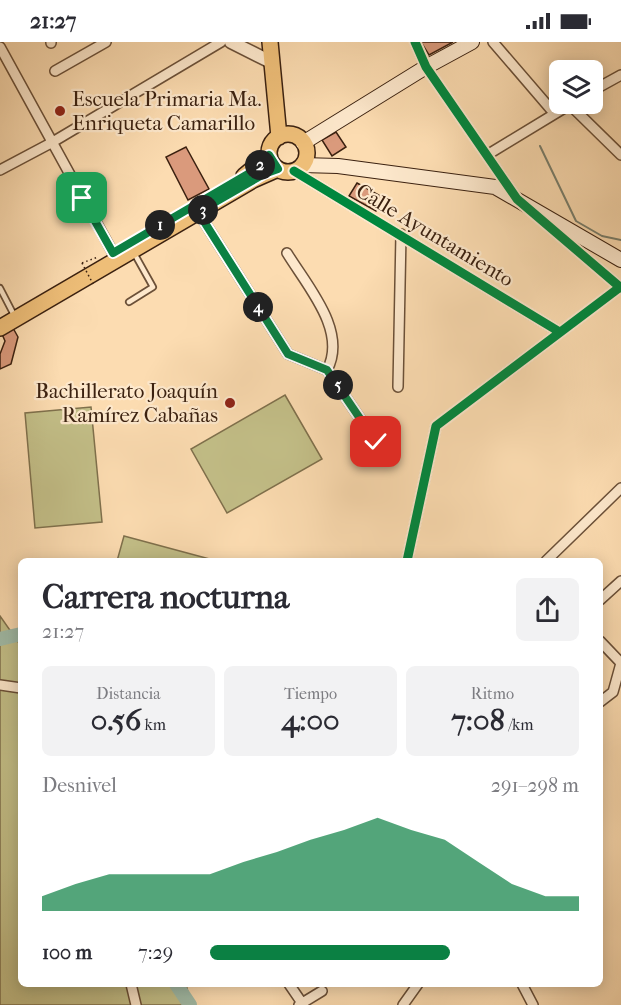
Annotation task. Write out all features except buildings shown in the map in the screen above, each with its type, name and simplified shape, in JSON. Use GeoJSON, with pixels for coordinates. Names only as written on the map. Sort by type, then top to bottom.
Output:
{"type":"FeatureCollection","features":[{"type":"Feature","properties":{"kind":"main road"},"geometry":{"type":"LineString","coordinates":[[270,42],[279,137]]}},
{"type":"Feature","properties":{"kind":"main road"},"geometry":{"type":"LineString","coordinates":[[303,143],[426,67],[472,42]]}},
{"type":"Feature","properties":{"kind":"main road"},"geometry":{"type":"LineString","coordinates":[[0,328],[10,317],[109,255],[248,174],[269,155],[271,145],[279,137],[291,135],[303,143],[307,153],[292,168]]}},
{"type":"Feature","properties":{"kind":"main road"},"geometry":{"type":"LineString","coordinates":[[269,155],[292,168]]}},
{"type":"Feature","properties":{"kind":"main road"},"geometry":{"type":"LineString","coordinates":[[10,317],[133,251],[264,174],[292,168],[338,166],[474,182],[495,187],[621,260]]}},
{"type":"Feature","properties":{"kind":"street"},"geometry":{"type":"LineString","coordinates":[[55,71],[89,46],[106,42]]}},
{"type":"Feature","properties":{"kind":"street"},"geometry":{"type":"LineString","coordinates":[[0,170],[51,143],[221,42]]}},
{"type":"Feature","properties":{"kind":"street"},"geometry":{"type":"LineString","coordinates":[[231,42],[271,62]]}},
{"type":"Feature","properties":{"kind":"street"},"geometry":{"type":"LineString","coordinates":[[407,558],[436,426],[558,331],[620,287],[517,200],[426,67],[415,42]]}},
{"type":"Feature","properties":{"kind":"street"},"geometry":{"type":"LineString","coordinates":[[493,42],[549,107]]}},
{"type":"Feature","properties":{"kind":"street"},"geometry":{"type":"LineString","coordinates":[[0,47],[109,255]]}},
{"type":"Feature","properties":{"kind":"street"},"geometry":{"type":"LineString","coordinates":[[603,85],[621,75]]}},
{"type":"Feature","properties":{"kind":"street"},"geometry":{"type":"LineString","coordinates":[[487,155],[552,114]]}},
{"type":"Feature","properties":{"kind":"street"},"geometry":{"type":"LineString","coordinates":[[580,114],[621,155]]}},
{"type":"Feature","properties":{"kind":"street","name":"Calle Ayuntamiento"},"geometry":{"type":"LineString","coordinates":[[292,168],[558,331]]}},
{"type":"Feature","properties":{"kind":"street"},"geometry":{"type":"LineString","coordinates":[[198,212],[288,354],[327,370],[376,442]]}},
{"type":"Feature","properties":{"kind":"street"},"geometry":{"type":"LineString","coordinates":[[398,387],[402,234]]}},
{"type":"Feature","properties":{"kind":"street"},"geometry":{"type":"LineString","coordinates":[[287,253],[330,327],[335,352],[327,370]]}},
{"type":"Feature","properties":{"kind":"street"},"geometry":{"type":"LineString","coordinates":[[549,558],[621,488]]}},
{"type":"Feature","properties":{"kind":"street"},"geometry":{"type":"LineString","coordinates":[[603,597],[621,581]]}},
{"type":"Feature","properties":{"kind":"street"},"geometry":{"type":"LineString","coordinates":[[603,644],[621,663],[617,693],[603,700]]}},
{"type":"Feature","properties":{"kind":"street"},"geometry":{"type":"LineString","coordinates":[[0,685],[18,688]]}},
{"type":"Feature","properties":{"kind":"street"},"geometry":{"type":"LineString","coordinates":[[132,987],[136,1005]]}},
{"type":"Feature","properties":{"kind":"street"},"geometry":{"type":"LineString","coordinates":[[291,987],[300,1004],[322,991]]}},
{"type":"Feature","properties":{"kind":"street"},"geometry":{"type":"LineString","coordinates":[[402,1005],[416,987]]}},
{"type":"Feature","properties":{"kind":"street"},"geometry":{"type":"LineString","coordinates":[[524,987],[533,1005]]}},
{"type":"Feature","properties":{"kind":"lane"},"geometry":{"type":"LineString","coordinates":[[129,302],[153,287],[133,251]]}},
{"type":"Feature","properties":{"kind":"lane"},"geometry":{"type":"LineString","coordinates":[[0,288],[10,317]]}},
{"type":"Feature","properties":{"kind":"path"},"geometry":{"type":"LineString","coordinates":[[93,284],[82,263],[94,257],[109,255]]}},
{"type":"Feature","properties":{"kind":"shaded area"},"geometry":{"type":"Polygon","coordinates":[[[285,395],[322,459],[227,513],[191,449],[285,395]]]}},
{"type":"Feature","properties":{"kind":"shaded area"},"geometry":{"type":"Polygon","coordinates":[[[91,407],[102,522],[35,528],[25,413],[91,407]]]}},
{"type":"Feature","properties":{"kind":"shaded area"},"geometry":{"type":"Polygon","coordinates":[[[124,536],[206,558],[118,558],[124,536]]]}},
{"type":"Feature","properties":{"kind":"shaded area"},"geometry":{"type":"Polygon","coordinates":[[[0,616],[18,642],[18,987],[187,987],[191,1005],[0,1005],[0,616]]]}},
{"type":"Feature","properties":{"kind":"waterway"},"geometry":{"type":"LineString","coordinates":[[540,146],[576,221],[602,236],[621,240]]}},
{"type":"Feature","properties":{"kind":"waterway"},"geometry":{"type":"LineString","coordinates":[[0,639],[18,635]]}},
{"type":"Feature","properties":{"kind":"waterway"},"geometry":{"type":"LineString","coordinates":[[178,987],[190,1005]]}},
{"type":"Feature","properties":{"kind":"cycle path"},"geometry":{"type":"LineString","coordinates":[[415,42],[426,67],[517,199],[621,288]]}},
{"type":"Feature","properties":{"kind":"cycle path"},"geometry":{"type":"LineString","coordinates":[[294,171],[558,331]]}},
{"type":"Feature","properties":{"kind":"cycle path"},"geometry":{"type":"LineString","coordinates":[[408,558],[436,426],[620,287]]}},
{"type":"Feature","properties":{"kind":"place","name":"Escuela Primaria Ma. Enriqueta Camarillo"},"geometry":{"type":"Point","coordinates":[60,111]}},
{"type":"Feature","properties":{"kind":"place","name":"Bachillerato Joaquín Ramírez Cabañas"},"geometry":{"type":"Point","coordinates":[230,403]}},
{"type":"Feature","properties":{"kind":"route"},"geometry":{"type":"LineString","coordinates":[[82,198],[113,253],[248,174],[269,155],[278,169],[264,174],[198,212],[288,354],[327,370],[376,442]]}}]}
